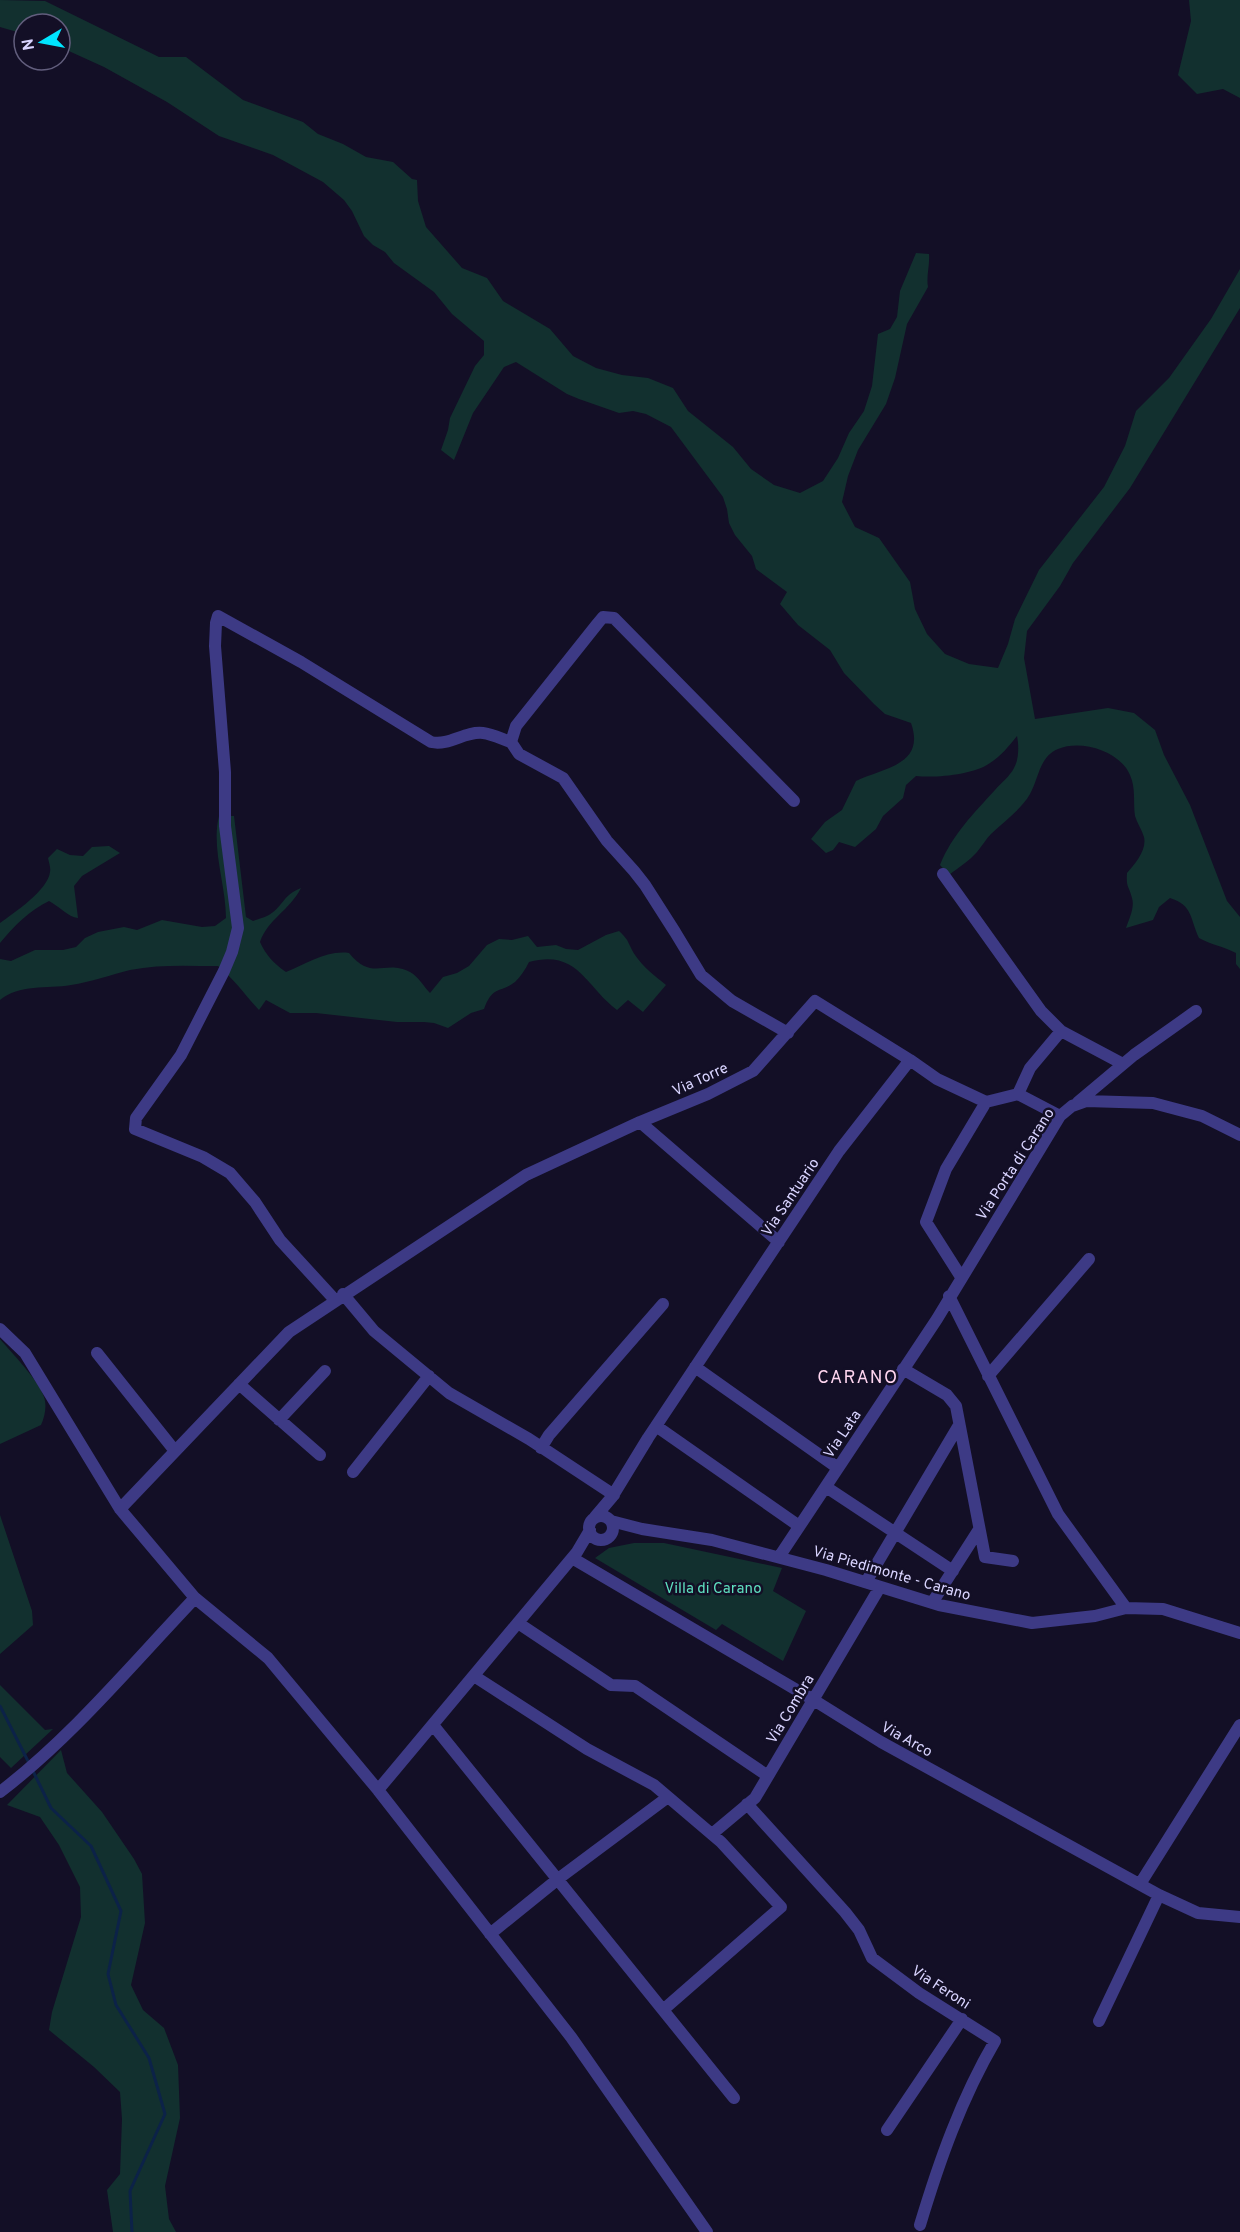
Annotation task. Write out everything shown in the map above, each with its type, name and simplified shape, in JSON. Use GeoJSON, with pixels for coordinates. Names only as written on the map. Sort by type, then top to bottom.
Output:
{"type":"FeatureCollection","features":[{"type":"Feature","properties":{"kind":"street"},"geometry":{"type":"LineString","coordinates":[[613,1496],[541,1448],[449,1393],[374,1331],[280,1240],[255,1202],[230,1173],[203,1157],[135,1129],[136,1118],[181,1055],[224,971],[237,934],[235,897],[225,826],[225,772],[215,646],[218,616],[301,662],[431,742],[439,744],[465,735],[483,733],[511,742],[519,754],[563,778],[607,842],[645,885],[700,975],[732,1001],[788,1033]]}},
{"type":"Feature","properties":{"kind":"street"},"geometry":{"type":"LineString","coordinates":[[511,742],[516,726],[603,617],[609,616],[614,618],[794,801]]}},
{"type":"Feature","properties":{"kind":"street"},"geometry":{"type":"LineString","coordinates":[[943,874],[1041,1011],[1061,1031],[1123,1064]]}},
{"type":"Feature","properties":{"kind":"street","name":"Via Torre"},"geometry":{"type":"LineString","coordinates":[[120,1509],[289,1332],[526,1175],[640,1122],[708,1094],[753,1071],[815,1001],[910,1060]]}},
{"type":"Feature","properties":{"kind":"street"},"geometry":{"type":"LineString","coordinates":[[1072,1106],[1123,1064],[1196,1011]]}},
{"type":"Feature","properties":{"kind":"street"},"geometry":{"type":"LineString","coordinates":[[1018,1094],[1030,1068],[1061,1031]]}},
{"type":"Feature","properties":{"kind":"street"},"geometry":{"type":"LineString","coordinates":[[910,1060],[937,1079],[986,1102],[1018,1094],[1060,1116]]}},
{"type":"Feature","properties":{"kind":"street","name":"Via Santuario"},"geometry":{"type":"LineString","coordinates":[[604,1518],[613,1496],[656,1426],[839,1150],[910,1060]]}},
{"type":"Feature","properties":{"kind":"street","name":"Via Porta di Carano"},"geometry":{"type":"LineString","coordinates":[[949,1296],[1060,1116],[1072,1106],[1086,1101],[1153,1103],[1202,1116],[1240,1135]]}},
{"type":"Feature","properties":{"kind":"street"},"geometry":{"type":"LineString","coordinates":[[961,1277],[926,1222],[946,1169],[986,1102]]}},
{"type":"Feature","properties":{"kind":"street"},"geometry":{"type":"LineString","coordinates":[[640,1122],[779,1242]]}},
{"type":"Feature","properties":{"kind":"street"},"geometry":{"type":"LineString","coordinates":[[988,1376],[1089,1259]]}},
{"type":"Feature","properties":{"kind":"street"},"geometry":{"type":"LineString","coordinates":[[949,1296],[1059,1514],[1126,1608]]}},
{"type":"Feature","properties":{"kind":"street","name":"Via Lata"},"geometry":{"type":"LineString","coordinates":[[779,1557],[903,1370],[949,1296]]}},
{"type":"Feature","properties":{"kind":"street"},"geometry":{"type":"LineString","coordinates":[[541,1448],[549,1435],[663,1304]]}},
{"type":"Feature","properties":{"kind":"street"},"geometry":{"type":"LineString","coordinates":[[0,1329],[25,1353],[120,1509],[195,1598],[268,1658],[378,1791],[571,2037],[707,2232]]}},
{"type":"Feature","properties":{"kind":"street"},"geometry":{"type":"LineString","coordinates":[[98,1353],[175,1451]]}},
{"type":"Feature","properties":{"kind":"street"},"geometry":{"type":"LineString","coordinates":[[695,1367],[838,1468]]}},
{"type":"Feature","properties":{"kind":"street"},"geometry":{"type":"LineString","coordinates":[[903,1370],[947,1395],[956,1406],[978,1531],[985,1557],[1012,1562]]}},
{"type":"Feature","properties":{"kind":"street"},"geometry":{"type":"LineString","coordinates":[[279,1420],[325,1371]]}},
{"type":"Feature","properties":{"kind":"street"},"geometry":{"type":"LineString","coordinates":[[353,1472],[429,1376]]}},
{"type":"Feature","properties":{"kind":"street"},"geometry":{"type":"LineString","coordinates":[[239,1384],[320,1455]]}},
{"type":"Feature","properties":{"kind":"street"},"geometry":{"type":"LineString","coordinates":[[866,1582],[959,1425]]}},
{"type":"Feature","properties":{"kind":"street"},"geometry":{"type":"LineString","coordinates":[[656,1426],[800,1526]]}},
{"type":"Feature","properties":{"kind":"street"},"geometry":{"type":"LineString","coordinates":[[825,1486],[953,1571]]}},
{"type":"Feature","properties":{"kind":"street"},"geometry":{"type":"LineString","coordinates":[[604,1518],[613,1528],[610,1535],[604,1539],[593,1534],[590,1523],[604,1518]]}},
{"type":"Feature","properties":{"kind":"street","name":"Via Piedimonte - Carano"},"geometry":{"type":"LineString","coordinates":[[604,1518],[642,1528],[712,1540],[779,1557],[932,1603],[1032,1623],[1095,1616],[1126,1608],[1163,1609],[1240,1633]]}},
{"type":"Feature","properties":{"kind":"street","name":"Via Piedimonte - Carano"},"geometry":{"type":"LineString","coordinates":[[610,1535],[642,1528]]}},
{"type":"Feature","properties":{"kind":"street"},"geometry":{"type":"LineString","coordinates":[[932,1603],[978,1531]]}},
{"type":"Feature","properties":{"kind":"street"},"geometry":{"type":"LineString","coordinates":[[378,1791],[593,1534]]}},
{"type":"Feature","properties":{"kind":"street","name":"Via Arco"},"geometry":{"type":"LineString","coordinates":[[575,1555],[881,1742],[1159,1895],[1198,1913],[1240,1917]]}},
{"type":"Feature","properties":{"kind":"street","name":"Via Combra"},"geometry":{"type":"LineString","coordinates":[[712,1834],[755,1798],[880,1587]]}},
{"type":"Feature","properties":{"kind":"street"},"geometry":{"type":"LineString","coordinates":[[0,1792],[19,1778],[75,1725],[195,1598]]}},
{"type":"Feature","properties":{"kind":"street"},"geometry":{"type":"LineString","coordinates":[[518,1623],[611,1685],[635,1686],[768,1776]]}},
{"type":"Feature","properties":{"kind":"street"},"geometry":{"type":"LineString","coordinates":[[474,1676],[587,1749],[654,1785],[712,1834],[781,1907],[663,2010]]}},
{"type":"Feature","properties":{"kind":"street"},"geometry":{"type":"LineString","coordinates":[[433,1725],[734,2098]]}},
{"type":"Feature","properties":{"kind":"street"},"geometry":{"type":"LineString","coordinates":[[1140,1884],[1240,1725]]}},
{"type":"Feature","properties":{"kind":"street"},"geometry":{"type":"LineString","coordinates":[[490,1934],[558,1879],[668,1797]]}},
{"type":"Feature","properties":{"kind":"street","name":"Via Feroni"},"geometry":{"type":"LineString","coordinates":[[747,1804],[852,1921],[859,1930],[872,1958],[919,1993],[995,2041],[956,2120],[938,2164],[920,2225]]}},
{"type":"Feature","properties":{"kind":"street"},"geometry":{"type":"LineString","coordinates":[[1099,2021],[1159,1895]]}},
{"type":"Feature","properties":{"kind":"street"},"geometry":{"type":"LineString","coordinates":[[887,2130],[962,2019]]}},
{"type":"Feature","properties":{"kind":"green space"},"geometry":{"type":"Polygon","coordinates":[[[0,0],[45,1],[67,12],[12,12],[12,30],[0,27],[0,0]]]}},
{"type":"Feature","properties":{"kind":"green space"},"geometry":{"type":"Polygon","coordinates":[[[1189,0],[1240,0],[1240,98],[1223,89],[1197,94],[1178,75],[1191,21],[1189,0]]]}},
{"type":"Feature","properties":{"kind":"green space"},"geometry":{"type":"Polygon","coordinates":[[[72,14],[159,57],[186,57],[243,100],[303,122],[318,134],[366,157],[393,162],[412,179],[417,180],[418,201],[426,227],[462,268],[487,278],[503,301],[550,329],[573,356],[596,368],[622,375],[648,378],[673,388],[688,411],[733,447],[751,469],[774,485],[800,493],[823,481],[838,458],[849,433],[864,411],[872,386],[878,334],[890,329],[897,317],[900,291],[916,253],[929,254],[928,287],[907,324],[895,378],[886,404],[858,450],[848,476],[842,502],[855,527],[879,538],[910,582],[915,609],[927,634],[945,654],[969,664],[998,668],[1015,619],[1039,570],[1104,487],[1125,446],[1136,411],[1169,378],[1211,319],[1240,269],[1240,308],[1130,488],[1073,563],[1060,586],[1027,631],[1024,658],[1035,719],[1108,708],[1134,713],[1155,730],[1164,755],[1190,805],[1227,901],[1240,917],[1240,969],[1236,964],[1236,953],[1199,938],[1187,909],[1170,898],[1159,907],[1153,920],[1126,928],[1133,905],[1127,885],[1127,873],[1142,852],[1144,837],[1135,816],[1134,790],[1130,775],[1118,759],[1099,749],[1078,745],[1067,746],[1047,757],[1030,794],[1022,805],[991,834],[974,855],[949,875],[940,865],[945,854],[964,825],[1012,771],[1018,757],[1017,736],[998,757],[983,767],[954,775],[916,776],[906,785],[903,798],[883,816],[876,829],[855,847],[839,842],[833,850],[826,853],[811,839],[825,822],[842,810],[856,781],[889,768],[907,756],[913,748],[914,737],[911,723],[885,714],[844,673],[830,650],[798,625],[780,604],[787,592],[756,569],[752,556],[735,535],[729,523],[723,497],[671,427],[646,414],[633,411],[619,413],[567,394],[516,362],[504,367],[473,413],[454,460],[441,450],[450,418],[475,366],[484,355],[484,341],[452,314],[434,292],[373,245],[364,236],[344,200],[323,182],[273,155],[219,136],[167,102],[104,67],[72,52],[72,14]]]}},
{"type":"Feature","properties":{"kind":"green space"},"geometry":{"type":"Polygon","coordinates":[[[219,816],[234,816],[246,917],[253,921],[267,916],[290,894],[301,888],[291,903],[268,927],[260,942],[270,958],[286,972],[317,958],[349,953],[357,962],[365,966],[410,972],[430,993],[443,977],[469,966],[487,945],[499,939],[512,940],[528,936],[537,947],[556,945],[578,950],[606,935],[619,931],[635,955],[666,985],[643,1012],[628,1000],[617,1010],[570,965],[546,959],[529,962],[515,982],[490,996],[484,1009],[471,1013],[448,1028],[424,1022],[397,1022],[316,1013],[290,1013],[266,1000],[259,1010],[218,966],[141,968],[78,984],[24,989],[0,1000],[0,959],[11,961],[35,950],[63,950],[76,947],[85,938],[98,932],[124,927],[137,930],[162,920],[202,927],[215,926],[226,918],[217,841],[219,816]]]}},
{"type":"Feature","properties":{"kind":"green space"},"geometry":{"type":"Polygon","coordinates":[[[109,846],[120,853],[82,876],[74,886],[78,918],[71,916],[49,901],[23,919],[0,943],[0,923],[30,900],[43,886],[50,872],[48,858],[57,849],[70,855],[83,856],[92,847],[109,846]]]}},
{"type":"Feature","properties":{"kind":"green space"},"geometry":{"type":"Polygon","coordinates":[[[0,1339],[37,1383],[44,1397],[45,1407],[41,1425],[0,1444],[0,1339]]]}},
{"type":"Feature","properties":{"kind":"green space"},"geometry":{"type":"Polygon","coordinates":[[[0,1515],[32,1611],[33,1625],[0,1654],[0,1515]]]}},
{"type":"Feature","properties":{"kind":"green space","name":"Villa di Carano"},"geometry":{"type":"Polygon","coordinates":[[[634,1543],[664,1543],[782,1568],[773,1591],[806,1611],[783,1661],[722,1624],[716,1630],[595,1558],[609,1548],[634,1543]]]}},
{"type":"Feature","properties":{"kind":"green space"},"geometry":{"type":"Polygon","coordinates":[[[0,1685],[45,1730],[53,1729],[11,1768],[0,1757],[0,1685]]]}},
{"type":"Feature","properties":{"kind":"green space"},"geometry":{"type":"Polygon","coordinates":[[[61,1750],[67,1773],[102,1812],[142,1874],[145,1923],[131,1985],[143,2010],[164,2028],[178,2065],[180,2118],[165,2186],[169,2219],[176,2232],[113,2232],[107,2190],[120,2174],[122,2119],[120,2092],[49,2030],[52,2012],[81,1917],[80,1887],[59,1845],[40,1817],[7,1805],[61,1750]]]}},
{"type":"Feature","properties":{"kind":"waterway"},"geometry":{"type":"LineString","coordinates":[[0,1706],[29,1763]]}},
{"type":"Feature","properties":{"kind":"waterway"},"geometry":{"type":"LineString","coordinates":[[32,1769],[51,1808],[91,1846],[121,1911],[108,1974],[116,2005],[149,2058],[165,2114],[130,2191],[132,2232]]}},
{"type":"Feature","properties":{"kind":"district","name":"CARANO"},"geometry":{"type":"Point","coordinates":[858,1377]}}]}
